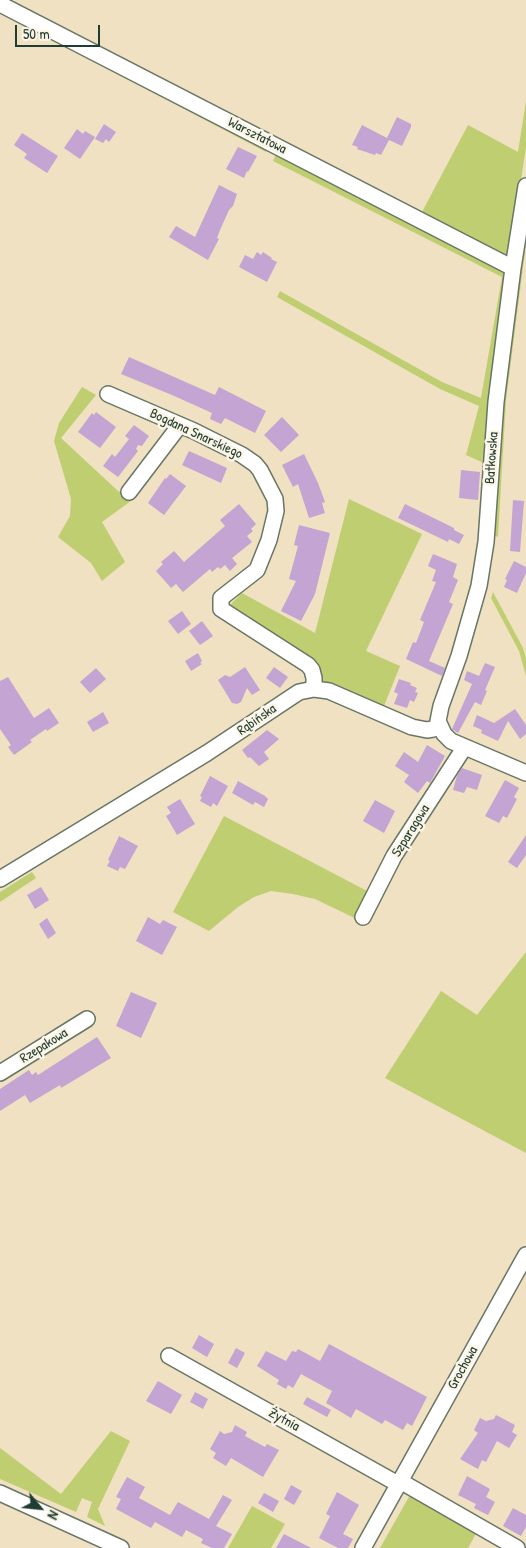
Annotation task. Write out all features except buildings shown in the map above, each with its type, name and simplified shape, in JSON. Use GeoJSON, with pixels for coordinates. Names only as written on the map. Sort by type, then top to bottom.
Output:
{"type":"FeatureCollection","features":[{"type":"Feature","properties":{"kind":"street","name":"Warsztatowa"},"geometry":{"type":"LineString","coordinates":[[0,4],[513,268]]}},
{"type":"Feature","properties":{"kind":"street","name":"Batkowska"},"geometry":{"type":"LineString","coordinates":[[440,726],[441,706],[459,656],[479,586],[486,542],[496,402],[513,268],[526,186]]}},
{"type":"Feature","properties":{"kind":"street","name":"Bogdana Snarskiego"},"geometry":{"type":"LineString","coordinates":[[108,394],[180,425],[242,455],[255,464],[275,499],[276,511],[269,540],[257,570],[221,598],[221,609],[308,665],[312,670],[314,689]]}},
{"type":"Feature","properties":{"kind":"street"},"geometry":{"type":"LineString","coordinates":[[129,492],[180,425]]}},
{"type":"Feature","properties":{"kind":"street"},"geometry":{"type":"LineString","coordinates":[[314,689],[329,691],[421,729],[433,729],[440,726],[444,734],[451,741],[526,773]]}},
{"type":"Feature","properties":{"kind":"street","name":"Rąbińska"},"geometry":{"type":"LineString","coordinates":[[0,879],[215,748],[299,692],[314,689]]}},
{"type":"Feature","properties":{"kind":"street","name":"Szparagowa"},"geometry":{"type":"LineString","coordinates":[[363,917],[394,856],[464,748]]}},
{"type":"Feature","properties":{"kind":"street","name":"Rzepakowa"},"geometry":{"type":"LineString","coordinates":[[0,1073],[87,1019]]}},
{"type":"Feature","properties":{"kind":"street","name":"Grochowa"},"geometry":{"type":"LineString","coordinates":[[363,1548],[526,1255]]}},
{"type":"Feature","properties":{"kind":"street","name":"Żytnia"},"geometry":{"type":"LineString","coordinates":[[169,1356],[399,1483]]}},
{"type":"Feature","properties":{"kind":"street"},"geometry":{"type":"LineString","coordinates":[[399,1483],[517,1548]]}},
{"type":"Feature","properties":{"kind":"street"},"geometry":{"type":"LineString","coordinates":[[0,1493],[121,1548]]}},
{"type":"Feature","properties":{"kind":"green space"},"geometry":{"type":"Polygon","coordinates":[[[2,0],[10,0],[20,5],[359,180],[356,184],[2,0]]]}},
{"type":"Feature","properties":{"kind":"green space"},"geometry":{"type":"Polygon","coordinates":[[[89,54],[268,146],[266,152],[87,58],[89,54]]]}},
{"type":"Feature","properties":{"kind":"green space"},"geometry":{"type":"Polygon","coordinates":[[[526,101],[526,147],[509,259],[363,187],[364,182],[422,212],[468,125],[518,152],[526,101]]]}},
{"type":"Feature","properties":{"kind":"green space"},"geometry":{"type":"Polygon","coordinates":[[[277,152],[508,270],[486,464],[466,455],[479,406],[440,389],[277,297],[280,291],[442,382],[481,398],[502,277],[273,161],[277,152]]]}},
{"type":"Feature","properties":{"kind":"green space"},"geometry":{"type":"Polygon","coordinates":[[[526,216],[526,244],[506,400],[498,537],[491,534],[500,402],[526,216]]]}},
{"type":"Feature","properties":{"kind":"green space"},"geometry":{"type":"Polygon","coordinates":[[[82,387],[96,395],[61,438],[118,491],[135,498],[102,522],[125,562],[102,581],[91,563],[58,537],[70,516],[71,499],[54,441],[59,423],[82,387]]]}},
{"type":"Feature","properties":{"kind":"green space"},"geometry":{"type":"Polygon","coordinates":[[[349,499],[422,534],[366,651],[400,666],[384,706],[320,684],[227,608],[242,593],[315,633],[349,499]]]}},
{"type":"Feature","properties":{"kind":"green space"},"geometry":{"type":"Polygon","coordinates":[[[493,592],[523,648],[526,658],[526,676],[519,651],[491,598],[493,592]]]}},
{"type":"Feature","properties":{"kind":"green space"},"geometry":{"type":"Polygon","coordinates":[[[224,816],[369,892],[395,863],[365,923],[315,899],[271,891],[254,897],[238,907],[209,931],[173,912],[224,816]]]}},
{"type":"Feature","properties":{"kind":"green space"},"geometry":{"type":"Polygon","coordinates":[[[32,872],[36,878],[0,902],[0,892],[32,872]]]}},
{"type":"Feature","properties":{"kind":"green space"},"geometry":{"type":"Polygon","coordinates":[[[526,952],[526,1153],[385,1078],[441,991],[477,1015],[526,952]]]}},
{"type":"Feature","properties":{"kind":"green space"},"geometry":{"type":"Polygon","coordinates":[[[111,1431],[130,1441],[98,1509],[105,1526],[87,1517],[92,1502],[82,1498],[76,1512],[0,1479],[0,1448],[61,1494],[111,1431]]]}},
{"type":"Feature","properties":{"kind":"green space"},"geometry":{"type":"Polygon","coordinates":[[[410,1495],[477,1532],[468,1548],[380,1548],[410,1495]]]}},
{"type":"Feature","properties":{"kind":"green space"},"geometry":{"type":"Polygon","coordinates":[[[252,1506],[285,1524],[271,1548],[228,1548],[252,1506]]]}}]}
